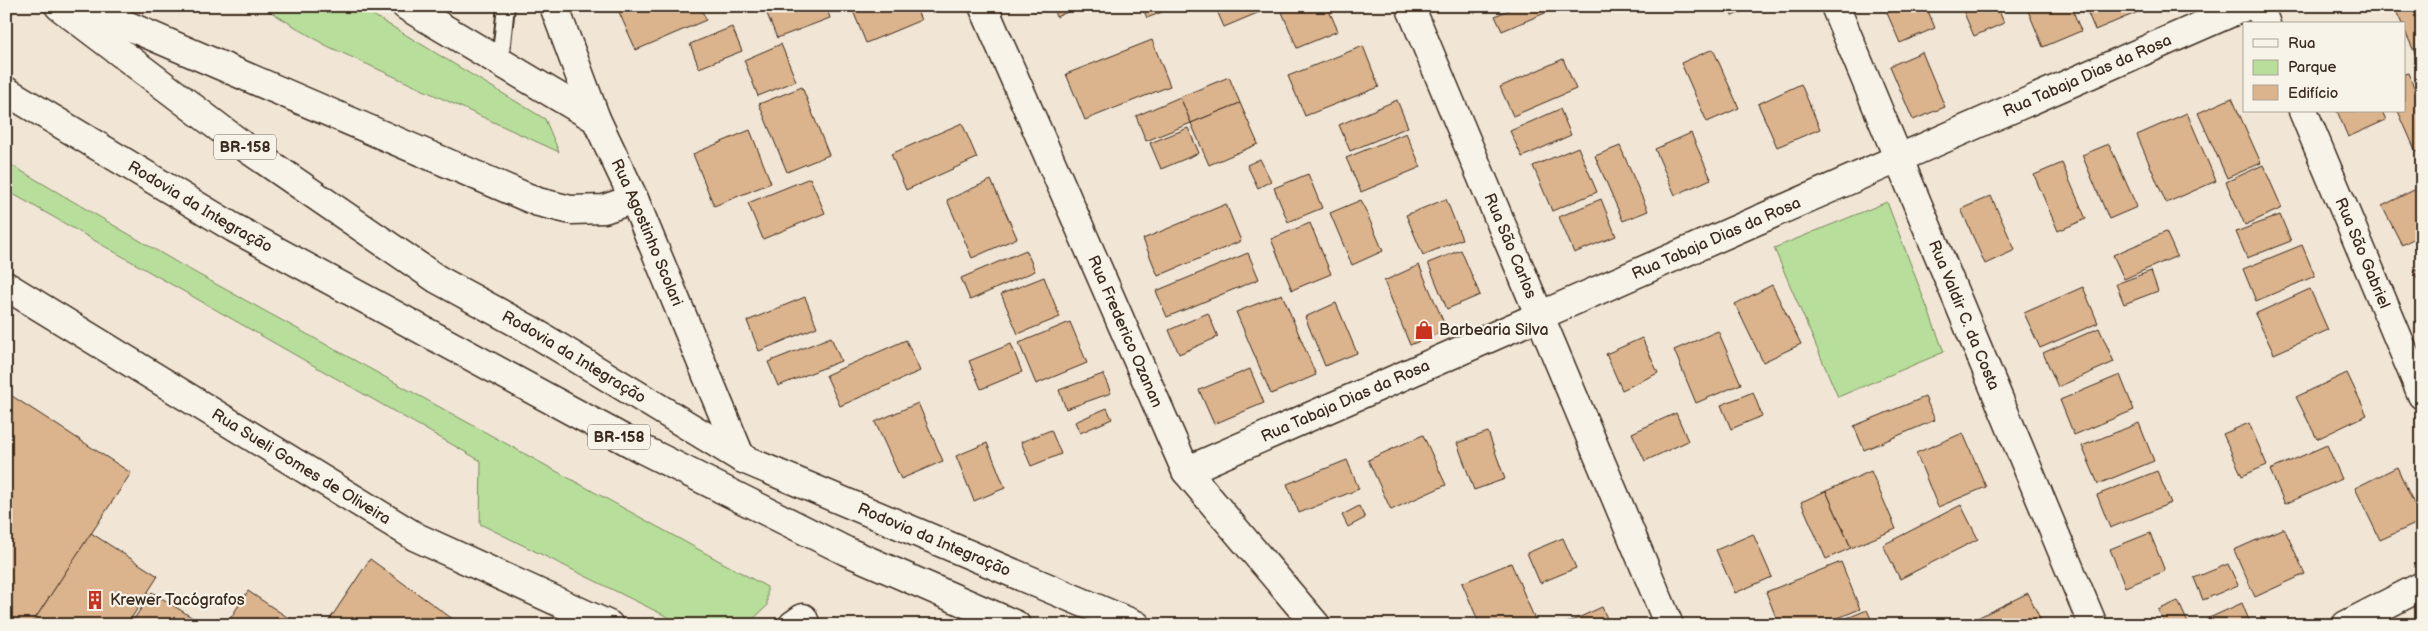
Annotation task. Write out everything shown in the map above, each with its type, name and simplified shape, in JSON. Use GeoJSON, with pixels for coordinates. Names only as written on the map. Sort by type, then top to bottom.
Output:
{"type":"FeatureCollection","features":[{"type":"Feature","properties":{"kind":"main road","name":"Rodovia da Integração"},"geometry":{"type":"LineString","coordinates":[[59,6],[242,145],[437,279],[527,328],[740,458],[1136,625]]}},
{"type":"Feature","properties":{"kind":"main road"},"geometry":{"type":"LineString","coordinates":[[82,6],[538,202],[571,210],[604,210],[634,199]]}},
{"type":"Feature","properties":{"kind":"main road"},"geometry":{"type":"LineString","coordinates":[[406,6],[596,119]]}},
{"type":"Feature","properties":{"kind":"main road","name":"Rua Agostinho Scolari"},"geometry":{"type":"LineString","coordinates":[[554,6],[596,119],[634,199],[740,458]]}},
{"type":"Feature","properties":{"kind":"main road","name":"Rua Frederico Ozanan"},"geometry":{"type":"LineString","coordinates":[[983,6],[1186,471],[1316,625]]}},
{"type":"Feature","properties":{"kind":"main road","name":"Rua São Carlos"},"geometry":{"type":"LineString","coordinates":[[1410,6],[1538,316],[1669,625]]}},
{"type":"Feature","properties":{"kind":"main road","name":"Rua Valdir C. da Costa"},"geometry":{"type":"LineString","coordinates":[[1835,6],[2093,625]]}},
{"type":"Feature","properties":{"kind":"main road","name":"Rua Tabaja Dias da Rosa"},"geometry":{"type":"LineString","coordinates":[[1186,471],[2246,6]]}},
{"type":"Feature","properties":{"kind":"main road"},"geometry":{"type":"LineString","coordinates":[[2259,6],[2265,22]]}},
{"type":"Feature","properties":{"kind":"main road","name":"Rodovia da Integração"},"geometry":{"type":"LineString","coordinates":[[6,91],[234,228],[644,450],[846,552],[1016,625]]}},
{"type":"Feature","properties":{"kind":"main road","name":"Rua São Gabriel"},"geometry":{"type":"LineString","coordinates":[[2303,112],[2422,396]]}},
{"type":"Feature","properties":{"kind":"main road","name":"Rua Sueli Gomes de Oliveira"},"geometry":{"type":"LineString","coordinates":[[6,286],[416,536],[609,625]]}},
{"type":"Feature","properties":{"kind":"main road"},"geometry":{"type":"LineString","coordinates":[[2346,625],[2422,586]]}},
{"type":"Feature","properties":{"kind":"lane"},"geometry":{"type":"LineString","coordinates":[[500,62],[506,6]]}},
{"type":"Feature","properties":{"kind":"green space"},"geometry":{"type":"Polygon","coordinates":[[[261,6],[358,6],[545,119],[559,152],[325,45],[261,6]]]}},
{"type":"Feature","properties":{"kind":"green space"},"geometry":{"type":"Polygon","coordinates":[[[6,162],[183,266],[767,587],[767,606],[747,625],[684,625],[480,524],[481,461],[6,190],[6,162]]]}},
{"type":"Feature","properties":{"kind":"green space"},"geometry":{"type":"Polygon","coordinates":[[[1887,202],[1944,352],[1838,397],[1774,248],[1887,202]]]}},
{"type":"Feature","properties":{"kind":"building"},"geometry":{"type":"Polygon","coordinates":[[[626,6],[700,6],[706,20],[636,50],[618,10],[626,6]]]}},
{"type":"Feature","properties":{"kind":"building"},"geometry":{"type":"Polygon","coordinates":[[[771,6],[826,6],[830,18],[777,38],[765,9],[771,6]]]}},
{"type":"Feature","properties":{"kind":"building"},"geometry":{"type":"Polygon","coordinates":[[[851,6],[915,6],[921,20],[866,43],[851,6]]]}},
{"type":"Feature","properties":{"kind":"building"},"geometry":{"type":"Polygon","coordinates":[[[1052,6],[1081,6],[1056,17],[1052,6]]]}},
{"type":"Feature","properties":{"kind":"building"},"geometry":{"type":"Polygon","coordinates":[[[1142,6],[1177,6],[1147,18],[1142,6]]]}},
{"type":"Feature","properties":{"kind":"building"},"geometry":{"type":"Polygon","coordinates":[[[1215,6],[1274,6],[1224,27],[1215,6]]]}},
{"type":"Feature","properties":{"kind":"building"},"geometry":{"type":"Polygon","coordinates":[[[1295,6],[1327,6],[1338,31],[1297,48],[1282,12],[1295,6]]]}},
{"type":"Feature","properties":{"kind":"building"},"geometry":{"type":"Polygon","coordinates":[[[1471,6],[1489,6],[1474,13],[1471,6]]]}},
{"type":"Feature","properties":{"kind":"building"},"geometry":{"type":"Polygon","coordinates":[[[1518,6],[1556,6],[1557,8],[1502,31],[1495,16],[1518,6]]]}},
{"type":"Feature","properties":{"kind":"building"},"geometry":{"type":"Polygon","coordinates":[[[1728,6],[1757,6],[1732,16],[1728,6]]]}},
{"type":"Feature","properties":{"kind":"building"},"geometry":{"type":"Polygon","coordinates":[[[1903,6],[1926,6],[1935,28],[1900,43],[1887,13],[1903,6]]]}},
{"type":"Feature","properties":{"kind":"building"},"geometry":{"type":"Polygon","coordinates":[[[1961,6],[1997,6],[2004,23],[1974,36],[1961,6]]]}},
{"type":"Feature","properties":{"kind":"building"},"geometry":{"type":"Polygon","coordinates":[[[2026,6],[2071,6],[2081,31],[2043,47],[2026,6]]]}},
{"type":"Feature","properties":{"kind":"building"},"geometry":{"type":"Polygon","coordinates":[[[2085,6],[2150,6],[2150,7],[2095,30],[2085,6]]]}},
{"type":"Feature","properties":{"kind":"building"},"geometry":{"type":"Polygon","coordinates":[[[2412,6],[2422,6],[2422,69],[2406,33],[2406,22],[2401,22],[2397,13],[2412,6]]]}},
{"type":"Feature","properties":{"kind":"building"},"geometry":{"type":"Polygon","coordinates":[[[732,27],[742,51],[699,68],[690,44],[732,27]]]}},
{"type":"Feature","properties":{"kind":"building"},"geometry":{"type":"Polygon","coordinates":[[[1152,40],[1170,86],[1085,120],[1066,74],[1152,40]]]}},
{"type":"Feature","properties":{"kind":"building"},"geometry":{"type":"Polygon","coordinates":[[[781,44],[796,81],[758,96],[744,60],[781,44]]]}},
{"type":"Feature","properties":{"kind":"building"},"geometry":{"type":"Polygon","coordinates":[[[1363,46],[1379,87],[1305,116],[1288,76],[1363,46]]]}},
{"type":"Feature","properties":{"kind":"building"},"geometry":{"type":"Polygon","coordinates":[[[1713,49],[1739,108],[1707,122],[1681,63],[1713,49]]]}},
{"type":"Feature","properties":{"kind":"building"},"geometry":{"type":"Polygon","coordinates":[[[1922,52],[1945,107],[1913,120],[1890,66],[1922,52]]]}},
{"type":"Feature","properties":{"kind":"building"},"geometry":{"type":"Polygon","coordinates":[[[1563,59],[1576,89],[1513,116],[1500,87],[1563,59]]]}},
{"type":"Feature","properties":{"kind":"building"},"geometry":{"type":"Polygon","coordinates":[[[2408,73],[2422,106],[2422,149],[2416,152],[2398,112],[2406,112],[2406,74],[2408,73]]]}},
{"type":"Feature","properties":{"kind":"building"},"geometry":{"type":"Polygon","coordinates":[[[1229,77],[1240,103],[1191,123],[1180,97],[1229,77]]]}},
{"type":"Feature","properties":{"kind":"building"},"geometry":{"type":"Polygon","coordinates":[[[1801,84],[1820,129],[1777,147],[1758,104],[1801,84]]]}},
{"type":"Feature","properties":{"kind":"building"},"geometry":{"type":"Polygon","coordinates":[[[802,87],[829,155],[787,172],[759,104],[802,87]]]}},
{"type":"Feature","properties":{"kind":"building"},"geometry":{"type":"Polygon","coordinates":[[[1180,97],[1191,123],[1146,141],[1136,116],[1180,97]]]}},
{"type":"Feature","properties":{"kind":"building"},"geometry":{"type":"Polygon","coordinates":[[[2232,98],[2261,163],[2227,178],[2198,113],[2232,98]]]}},
{"type":"Feature","properties":{"kind":"building"},"geometry":{"type":"Polygon","coordinates":[[[1397,100],[1408,127],[1350,151],[1339,125],[1397,100]]]}},
{"type":"Feature","properties":{"kind":"building"},"geometry":{"type":"Polygon","coordinates":[[[1240,103],[1258,144],[1209,165],[1191,123],[1240,103]]]}},
{"type":"Feature","properties":{"kind":"building"},"geometry":{"type":"Polygon","coordinates":[[[1560,109],[1571,135],[1522,157],[1510,131],[1560,109]]]}},
{"type":"Feature","properties":{"kind":"building"},"geometry":{"type":"Polygon","coordinates":[[[2337,112],[2382,112],[2386,120],[2348,137],[2337,112]]]}},
{"type":"Feature","properties":{"kind":"building"},"geometry":{"type":"Polygon","coordinates":[[[2187,113],[2216,181],[2166,203],[2137,135],[2187,113]]]}},
{"type":"Feature","properties":{"kind":"building"},"geometry":{"type":"Polygon","coordinates":[[[962,123],[977,158],[906,190],[891,154],[962,123]]]}},
{"type":"Feature","properties":{"kind":"building"},"geometry":{"type":"Polygon","coordinates":[[[1188,128],[1199,153],[1161,169],[1150,143],[1188,128]]]}},
{"type":"Feature","properties":{"kind":"building"},"geometry":{"type":"Polygon","coordinates":[[[750,130],[771,183],[714,206],[693,154],[750,130]]]}},
{"type":"Feature","properties":{"kind":"building"},"geometry":{"type":"Polygon","coordinates":[[[1406,133],[1421,167],[1361,192],[1346,158],[1406,133]]]}},
{"type":"Feature","properties":{"kind":"building"},"geometry":{"type":"Polygon","coordinates":[[[1691,133],[1711,179],[1675,195],[1655,149],[1691,133]]]}},
{"type":"Feature","properties":{"kind":"building"},"geometry":{"type":"Polygon","coordinates":[[[2109,144],[2137,207],[2109,219],[2082,155],[2109,144]]]}},
{"type":"Feature","properties":{"kind":"building"},"geometry":{"type":"Polygon","coordinates":[[[1620,146],[1648,211],[1623,221],[1595,156],[1620,146]]]}},
{"type":"Feature","properties":{"kind":"building"},"geometry":{"type":"Polygon","coordinates":[[[1578,147],[1597,192],[1552,211],[1533,166],[1578,147]]]}},
{"type":"Feature","properties":{"kind":"building"},"geometry":{"type":"Polygon","coordinates":[[[1260,159],[1271,181],[1258,188],[1247,165],[1260,159]]]}},
{"type":"Feature","properties":{"kind":"building"},"geometry":{"type":"Polygon","coordinates":[[[2062,163],[2086,219],[2058,231],[2034,175],[2062,163]]]}},
{"type":"Feature","properties":{"kind":"building"},"geometry":{"type":"Polygon","coordinates":[[[2263,165],[2282,208],[2245,225],[2226,182],[2263,165]]]}},
{"type":"Feature","properties":{"kind":"building"},"geometry":{"type":"Polygon","coordinates":[[[1308,174],[1322,208],[1288,222],[1274,188],[1308,174]]]}},
{"type":"Feature","properties":{"kind":"building"},"geometry":{"type":"Polygon","coordinates":[[[810,178],[825,213],[763,239],[748,203],[810,178]]]}},
{"type":"Feature","properties":{"kind":"building"},"geometry":{"type":"Polygon","coordinates":[[[991,180],[1017,238],[972,258],[947,200],[991,180]]]}},
{"type":"Feature","properties":{"kind":"building"},"geometry":{"type":"Polygon","coordinates":[[[2422,186],[2422,234],[2402,245],[2382,206],[2422,186]]]}},
{"type":"Feature","properties":{"kind":"building"},"geometry":{"type":"Polygon","coordinates":[[[1991,196],[2015,250],[1985,264],[1961,209],[1991,196]]]}},
{"type":"Feature","properties":{"kind":"building"},"geometry":{"type":"Polygon","coordinates":[[[1446,199],[1462,239],[1423,255],[1406,215],[1446,199]]]}},
{"type":"Feature","properties":{"kind":"building"},"geometry":{"type":"Polygon","coordinates":[[[1601,199],[1616,236],[1574,253],[1559,217],[1601,199]]]}},
{"type":"Feature","properties":{"kind":"building"},"geometry":{"type":"Polygon","coordinates":[[[1361,200],[1383,251],[1352,265],[1330,213],[1361,200]]]}},
{"type":"Feature","properties":{"kind":"building"},"geometry":{"type":"Polygon","coordinates":[[[1226,204],[1241,241],[1158,276],[1143,239],[1226,204]]]}},
{"type":"Feature","properties":{"kind":"building"},"geometry":{"type":"Polygon","coordinates":[[[2280,215],[2291,241],[2247,258],[2236,232],[2280,215]]]}},
{"type":"Feature","properties":{"kind":"building"},"geometry":{"type":"Polygon","coordinates":[[[1310,223],[1331,274],[1292,290],[1271,239],[1310,223]]]}},
{"type":"Feature","properties":{"kind":"building"},"geometry":{"type":"Polygon","coordinates":[[[2166,232],[2177,256],[2124,279],[2113,255],[2166,232]]]}},
{"type":"Feature","properties":{"kind":"building"},"geometry":{"type":"Polygon","coordinates":[[[2302,245],[2315,276],[2256,301],[2243,269],[2302,245]]]}},
{"type":"Feature","properties":{"kind":"building"},"geometry":{"type":"Polygon","coordinates":[[[1026,250],[1035,271],[970,300],[961,278],[1026,250]]]}},
{"type":"Feature","properties":{"kind":"building"},"geometry":{"type":"Polygon","coordinates":[[[1461,250],[1480,295],[1447,309],[1428,263],[1461,250]]]}},
{"type":"Feature","properties":{"kind":"building"},"geometry":{"type":"Polygon","coordinates":[[[1248,253],[1259,279],[1167,317],[1156,291],[1248,253]]]}},
{"type":"Feature","properties":{"kind":"building"},"geometry":{"type":"Polygon","coordinates":[[[1419,265],[1447,330],[1410,345],[1384,281],[1419,265]]]}},
{"type":"Feature","properties":{"kind":"building"},"geometry":{"type":"Polygon","coordinates":[[[2422,268],[2422,287],[2414,272],[2422,268]]]}},
{"type":"Feature","properties":{"kind":"building"},"geometry":{"type":"Polygon","coordinates":[[[2151,271],[2158,291],[2124,304],[2116,284],[2151,271]]]}},
{"type":"Feature","properties":{"kind":"building"},"geometry":{"type":"Polygon","coordinates":[[[1044,277],[1060,317],[1018,334],[1001,294],[1044,277]]]}},
{"type":"Feature","properties":{"kind":"building"},"geometry":{"type":"Polygon","coordinates":[[[1772,285],[1801,344],[1763,362],[1735,304],[1772,285]]]}},
{"type":"Feature","properties":{"kind":"building"},"geometry":{"type":"Polygon","coordinates":[[[2083,287],[2098,323],[2040,348],[2024,313],[2083,287]]]}},
{"type":"Feature","properties":{"kind":"building"},"geometry":{"type":"Polygon","coordinates":[[[2310,289],[2328,330],[2274,354],[2255,314],[2310,289]]]}},
{"type":"Feature","properties":{"kind":"building"},"geometry":{"type":"Polygon","coordinates":[[[1282,294],[1316,375],[1271,394],[1236,312],[1282,294]]]}},
{"type":"Feature","properties":{"kind":"building"},"geometry":{"type":"Polygon","coordinates":[[[805,297],[817,327],[759,351],[747,321],[805,297]]]}},
{"type":"Feature","properties":{"kind":"building"},"geometry":{"type":"Polygon","coordinates":[[[1336,303],[1357,353],[1325,366],[1305,317],[1336,303]]]}},
{"type":"Feature","properties":{"kind":"building"},"geometry":{"type":"Polygon","coordinates":[[[1208,313],[1218,337],[1179,354],[1169,330],[1208,313]]]}},
{"type":"Feature","properties":{"kind":"building"},"geometry":{"type":"Polygon","coordinates":[[[1070,322],[1087,363],[1036,384],[1019,343],[1070,322]]]}},
{"type":"Feature","properties":{"kind":"building"},"geometry":{"type":"Polygon","coordinates":[[[2099,328],[2114,362],[2058,387],[2043,353],[2099,328]]]}},
{"type":"Feature","properties":{"kind":"building"},"geometry":{"type":"Polygon","coordinates":[[[1718,331],[1741,384],[1696,403],[1674,350],[1718,331]]]}},
{"type":"Feature","properties":{"kind":"building"},"geometry":{"type":"Polygon","coordinates":[[[831,337],[841,361],[778,386],[768,362],[831,337]]]}},
{"type":"Feature","properties":{"kind":"building"},"geometry":{"type":"Polygon","coordinates":[[[1642,338],[1658,373],[1622,390],[1606,354],[1642,338]]]}},
{"type":"Feature","properties":{"kind":"building"},"geometry":{"type":"Polygon","coordinates":[[[906,340],[920,371],[840,406],[826,375],[906,340]]]}},
{"type":"Feature","properties":{"kind":"building"},"geometry":{"type":"Polygon","coordinates":[[[1011,344],[1022,372],[981,389],[969,361],[1011,344]]]}},
{"type":"Feature","properties":{"kind":"building"},"geometry":{"type":"Polygon","coordinates":[[[1250,369],[1264,403],[1214,424],[1199,390],[1250,369]]]}},
{"type":"Feature","properties":{"kind":"building"},"geometry":{"type":"Polygon","coordinates":[[[2347,373],[2367,415],[2317,439],[2296,397],[2347,373]]]}},
{"type":"Feature","properties":{"kind":"building"},"geometry":{"type":"Polygon","coordinates":[[[1103,374],[1111,393],[1066,409],[1059,390],[1103,374]]]}},
{"type":"Feature","properties":{"kind":"building"},"geometry":{"type":"Polygon","coordinates":[[[2120,375],[2134,410],[2074,435],[2060,400],[2120,375]]]}},
{"type":"Feature","properties":{"kind":"building"},"geometry":{"type":"Polygon","coordinates":[[[1753,392],[1762,416],[1731,429],[1721,405],[1753,392]]]}},
{"type":"Feature","properties":{"kind":"building"},"geometry":{"type":"Polygon","coordinates":[[[9,394],[131,473],[31,625],[6,625],[6,398],[9,394]]]}},
{"type":"Feature","properties":{"kind":"building"},"geometry":{"type":"Polygon","coordinates":[[[1925,397],[1935,420],[1864,450],[1854,426],[1925,397]]]}},
{"type":"Feature","properties":{"kind":"building"},"geometry":{"type":"Polygon","coordinates":[[[918,403],[943,461],[901,479],[875,422],[918,403]]]}},
{"type":"Feature","properties":{"kind":"building"},"geometry":{"type":"Polygon","coordinates":[[[1107,408],[1112,419],[1080,433],[1075,422],[1107,408]]]}},
{"type":"Feature","properties":{"kind":"building"},"geometry":{"type":"Polygon","coordinates":[[[1676,413],[1688,441],[1645,461],[1632,433],[1676,413]]]}},
{"type":"Feature","properties":{"kind":"building"},"geometry":{"type":"Polygon","coordinates":[[[2139,423],[2154,461],[2098,484],[2082,446],[2139,423]]]}},
{"type":"Feature","properties":{"kind":"building"},"geometry":{"type":"Polygon","coordinates":[[[2249,423],[2267,465],[2242,476],[2223,434],[2249,423]]]}},
{"type":"Feature","properties":{"kind":"building"},"geometry":{"type":"Polygon","coordinates":[[[1051,430],[1061,454],[1031,466],[1021,442],[1051,430]]]}},
{"type":"Feature","properties":{"kind":"building"},"geometry":{"type":"Polygon","coordinates":[[[1488,432],[1505,479],[1474,490],[1457,443],[1488,432]]]}},
{"type":"Feature","properties":{"kind":"building"},"geometry":{"type":"Polygon","coordinates":[[[1963,433],[1986,487],[1938,507],[1916,453],[1963,433]]]}},
{"type":"Feature","properties":{"kind":"building"},"geometry":{"type":"Polygon","coordinates":[[[1423,435],[1446,485],[1391,510],[1368,460],[1423,435]]]}},
{"type":"Feature","properties":{"kind":"building"},"geometry":{"type":"Polygon","coordinates":[[[987,443],[1005,488],[974,501],[956,456],[987,443]]]}},
{"type":"Feature","properties":{"kind":"building"},"geometry":{"type":"Polygon","coordinates":[[[2327,445],[2342,479],[2285,504],[2270,470],[2327,445]]]}},
{"type":"Feature","properties":{"kind":"building"},"geometry":{"type":"Polygon","coordinates":[[[1347,460],[1359,489],[1299,513],[1287,484],[1347,460]]]}},
{"type":"Feature","properties":{"kind":"building"},"geometry":{"type":"Polygon","coordinates":[[[2397,467],[2422,521],[2380,540],[2355,488],[2397,467]]]}},
{"type":"Feature","properties":{"kind":"building"},"geometry":{"type":"Polygon","coordinates":[[[1871,471],[1896,529],[1851,548],[1826,491],[1871,471]]]}},
{"type":"Feature","properties":{"kind":"building"},"geometry":{"type":"Polygon","coordinates":[[[2157,471],[2171,503],[2110,528],[2097,495],[2157,471]]]}},
{"type":"Feature","properties":{"kind":"building"},"geometry":{"type":"Polygon","coordinates":[[[1826,491],[1851,548],[1826,559],[1801,502],[1826,491]]]}},
{"type":"Feature","properties":{"kind":"building"},"geometry":{"type":"Polygon","coordinates":[[[1961,505],[1978,539],[1900,579],[1883,545],[1961,505]]]}},
{"type":"Feature","properties":{"kind":"building"},"geometry":{"type":"Polygon","coordinates":[[[1359,506],[1365,518],[1348,527],[1342,515],[1359,506]]]}},
{"type":"Feature","properties":{"kind":"building"},"geometry":{"type":"Polygon","coordinates":[[[2284,528],[2305,574],[2255,597],[2234,550],[2284,528]]]}},
{"type":"Feature","properties":{"kind":"building","name":"Krewer Tacógrafos"},"geometry":{"type":"Polygon","coordinates":[[[91,533],[158,576],[127,625],[31,625],[91,533]]]}},
{"type":"Feature","properties":{"kind":"building"},"geometry":{"type":"Polygon","coordinates":[[[2150,533],[2165,571],[2125,587],[2110,549],[2150,533]]]}},
{"type":"Feature","properties":{"kind":"building"},"geometry":{"type":"Polygon","coordinates":[[[1753,534],[1772,577],[1735,593],[1716,550],[1753,534]]]}},
{"type":"Feature","properties":{"kind":"building"},"geometry":{"type":"Polygon","coordinates":[[[1563,538],[1576,568],[1540,583],[1527,553],[1563,538]]]}},
{"type":"Feature","properties":{"kind":"building"},"geometry":{"type":"Polygon","coordinates":[[[370,559],[461,625],[326,625],[370,559]]]}},
{"type":"Feature","properties":{"kind":"building"},"geometry":{"type":"Polygon","coordinates":[[[1841,562],[1860,609],[1821,625],[1779,625],[1766,592],[1841,562]]]}},
{"type":"Feature","properties":{"kind":"building"},"geometry":{"type":"Polygon","coordinates":[[[1511,563],[1536,622],[1530,625],[1480,625],[1462,583],[1511,563]]]}},
{"type":"Feature","properties":{"kind":"building"},"geometry":{"type":"Polygon","coordinates":[[[2228,564],[2238,585],[2203,600],[2194,578],[2228,564]]]}},
{"type":"Feature","properties":{"kind":"building"},"geometry":{"type":"Polygon","coordinates":[[[248,591],[299,625],[226,625],[248,591]]]}},
{"type":"Feature","properties":{"kind":"building"},"geometry":{"type":"Polygon","coordinates":[[[152,592],[204,625],[130,625],[152,592]]]}},
{"type":"Feature","properties":{"kind":"building"},"geometry":{"type":"Polygon","coordinates":[[[2028,593],[2043,625],[1973,625],[1971,621],[2028,593]]]}},
{"type":"Feature","properties":{"kind":"building"},"geometry":{"type":"Polygon","coordinates":[[[2178,601],[2189,625],[2165,625],[2158,610],[2178,601]]]}},
{"type":"Feature","properties":{"kind":"building"},"geometry":{"type":"Polygon","coordinates":[[[2242,603],[2251,625],[2209,625],[2207,619],[2242,603]]]}},
{"type":"Feature","properties":{"kind":"building"},"geometry":{"type":"Polygon","coordinates":[[[1602,607],[1610,625],[1565,625],[1565,624],[1602,607]]]}},
{"type":"Feature","properties":{"kind":"building"},"geometry":{"type":"Polygon","coordinates":[[[1867,610],[1874,625],[1830,625],[1867,610]]]}},
{"type":"Feature","properties":{"kind":"place","name":"Barbearia Silva"},"geometry":{"type":"Point","coordinates":[1424,330]}},
{"type":"Feature","properties":{"kind":"place","name":"Krewer Tacógrafos"},"geometry":{"type":"Point","coordinates":[95,600]}}]}
